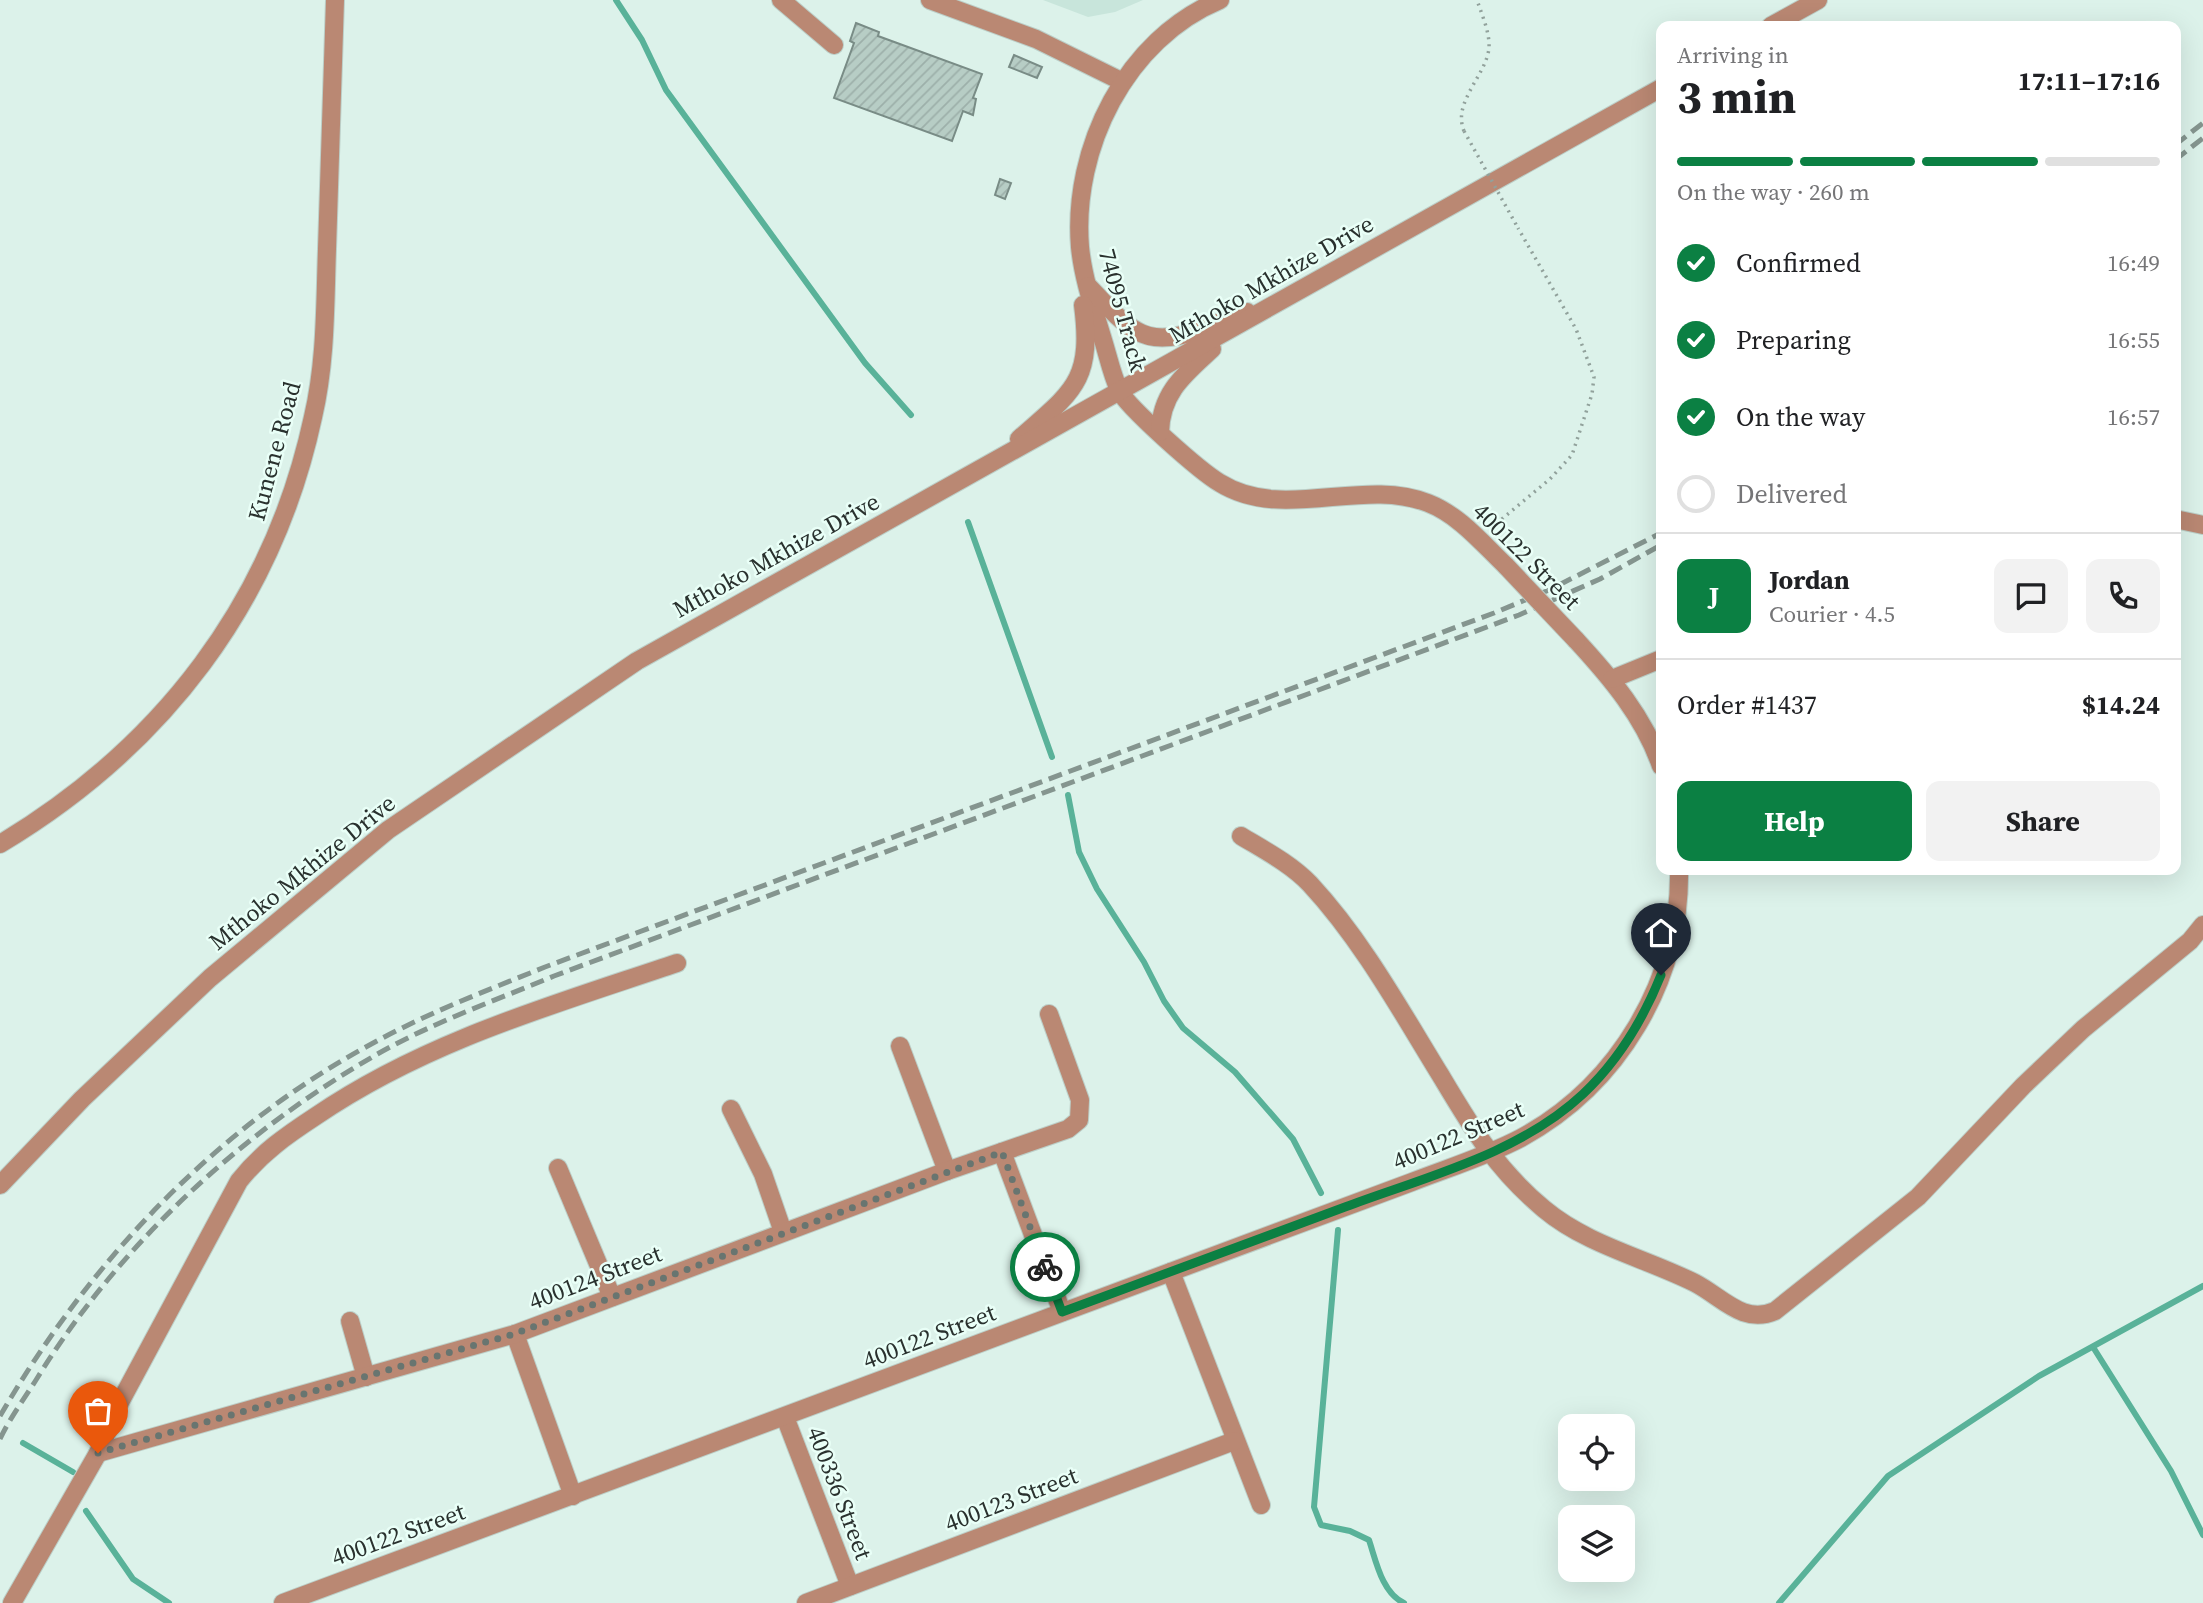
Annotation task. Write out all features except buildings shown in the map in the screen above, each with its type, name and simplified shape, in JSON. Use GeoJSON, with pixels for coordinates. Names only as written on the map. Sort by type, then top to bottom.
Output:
{"type":"FeatureCollection","features":[{"type":"Feature","properties":{"kind":"street","name":"Kunene Road"},"geometry":{"type":"LineString","coordinates":[[0,844],[90,782],[142,736],[223,636],[277,537],[298,480],[314,416],[323,352],[335,0]]}},
{"type":"Feature","properties":{"kind":"street"},"geometry":{"type":"LineString","coordinates":[[781,0],[834,45]]}},
{"type":"Feature","properties":{"kind":"street"},"geometry":{"type":"LineString","coordinates":[[930,0],[1036,39],[1123,82]]}},
{"type":"Feature","properties":{"kind":"street","name":"74095 Track"},"geometry":{"type":"LineString","coordinates":[[1119,393],[1080,249],[1080,217],[1089,160],[1104,114],[1146,51],[1177,24],[1220,0]]}},
{"type":"Feature","properties":{"kind":"street"},"geometry":{"type":"LineString","coordinates":[[1780,21],[1818,0]]}},
{"type":"Feature","properties":{"kind":"street","name":"Mthoko Mkhize Drive"},"geometry":{"type":"LineString","coordinates":[[0,1185],[82,1098],[211,978],[388,830],[637,661],[1656,91]]}},
{"type":"Feature","properties":{"kind":"street"},"geometry":{"type":"LineString","coordinates":[[995,460],[1061,401],[1081,375],[1087,340],[1080,249]]}},
{"type":"Feature","properties":{"kind":"street"},"geometry":{"type":"LineString","coordinates":[[1088,286],[1139,332],[1164,338],[1291,297]]}},
{"type":"Feature","properties":{"kind":"street"},"geometry":{"type":"LineString","coordinates":[[1160,432],[1160,417],[1167,394],[1232,330]]}},
{"type":"Feature","properties":{"kind":"street","name":"400122 Street"},"geometry":{"type":"LineString","coordinates":[[1119,393],[1201,470],[1222,485],[1275,499],[1377,493],[1409,497],[1450,514],[1506,566],[1612,679],[1636,714],[1656,756]]}},
{"type":"Feature","properties":{"kind":"street"},"geometry":{"type":"LineString","coordinates":[[2181,520],[2203,525]]}},
{"type":"Feature","properties":{"kind":"street"},"geometry":{"type":"LineString","coordinates":[[1612,679],[1656,661]]}},
{"type":"Feature","properties":{"kind":"street"},"geometry":{"type":"LineString","coordinates":[[1241,836],[1309,883],[1341,922],[1401,1010],[1488,1153],[1544,1209],[1577,1232],[1697,1284],[1741,1312],[1763,1316],[1810,1284],[1918,1197],[2053,1057],[2190,940],[2203,925]]}},
{"type":"Feature","properties":{"kind":"street","name":"400122 Street"},"geometry":{"type":"LineString","coordinates":[[283,1603],[1488,1153],[1548,1121],[1582,1095],[1610,1066],[1635,1030],[1666,960],[1676,925],[1679,875]]}},
{"type":"Feature","properties":{"kind":"street"},"geometry":{"type":"LineString","coordinates":[[12,1603],[98,1453],[118,1406],[239,1181],[262,1154],[330,1106],[421,1057],[531,1010],[677,963]]}},
{"type":"Feature","properties":{"kind":"street","name":"400124 Street"},"geometry":{"type":"LineString","coordinates":[[98,1453],[514,1334],[1074,1125],[1081,1114],[1080,1100],[1049,1014]]}},
{"type":"Feature","properties":{"kind":"street"},"geometry":{"type":"LineString","coordinates":[[900,1046],[947,1171]]}},
{"type":"Feature","properties":{"kind":"street"},"geometry":{"type":"LineString","coordinates":[[731,1109],[763,1174],[783,1232]]}},
{"type":"Feature","properties":{"kind":"street"},"geometry":{"type":"LineString","coordinates":[[1002,1152],[1062,1312]]}},
{"type":"Feature","properties":{"kind":"street"},"geometry":{"type":"LineString","coordinates":[[558,1168],[612,1297]]}},
{"type":"Feature","properties":{"kind":"street"},"geometry":{"type":"LineString","coordinates":[[1171,1272],[1234,1441],[1261,1505]]}},
{"type":"Feature","properties":{"kind":"street"},"geometry":{"type":"LineString","coordinates":[[350,1321],[366,1377]]}},
{"type":"Feature","properties":{"kind":"street"},"geometry":{"type":"LineString","coordinates":[[514,1334],[573,1496]]}},
{"type":"Feature","properties":{"kind":"street","name":"400336 Street"},"geometry":{"type":"LineString","coordinates":[[785,1417],[850,1586]]}},
{"type":"Feature","properties":{"kind":"street","name":"400123 Street"},"geometry":{"type":"LineString","coordinates":[[806,1603],[1234,1441]]}},
{"type":"Feature","properties":{"kind":"path"},"geometry":{"type":"LineString","coordinates":[[1477,0],[1489,45],[1480,72],[1466,99],[1462,125],[1576,329],[1594,377],[1592,394],[1572,455],[1562,467],[1478,539]]}},
{"type":"Feature","properties":{"kind":"shaded area"},"geometry":{"type":"Polygon","coordinates":[[[1043,0],[1143,0],[1115,12],[1088,17],[1043,0]]]}},
{"type":"Feature","properties":{"kind":"waterway"},"geometry":{"type":"LineString","coordinates":[[616,0],[642,40],[666,90],[865,363],[911,415]]}},
{"type":"Feature","properties":{"kind":"waterway"},"geometry":{"type":"LineString","coordinates":[[968,522],[1052,757]]}},
{"type":"Feature","properties":{"kind":"waterway"},"geometry":{"type":"LineString","coordinates":[[1068,795],[1079,852],[1097,889],[1144,962],[1164,1001],[1183,1028],[1235,1072],[1293,1139],[1321,1193]]}},
{"type":"Feature","properties":{"kind":"waterway"},"geometry":{"type":"LineString","coordinates":[[1338,1230],[1314,1507],[1321,1525],[1350,1531],[1369,1540],[1385,1584],[1390,1592],[1404,1603]]}},
{"type":"Feature","properties":{"kind":"waterway"},"geometry":{"type":"LineString","coordinates":[[1779,1603],[1888,1476],[2039,1376],[2203,1286]]}},
{"type":"Feature","properties":{"kind":"waterway"},"geometry":{"type":"LineString","coordinates":[[2093,1347],[2171,1471],[2203,1535]]}},
{"type":"Feature","properties":{"kind":"waterway"},"geometry":{"type":"LineString","coordinates":[[23,1443],[73,1472]]}},
{"type":"Feature","properties":{"kind":"waterway"},"geometry":{"type":"LineString","coordinates":[[86,1511],[133,1579],[169,1603]]}},
{"type":"Feature","properties":{"kind":"railway"},"geometry":{"type":"LineString","coordinates":[[2181,140],[2203,123]]}},
{"type":"Feature","properties":{"kind":"railway"},"geometry":{"type":"LineString","coordinates":[[2181,155],[2203,138]]}},
{"type":"Feature","properties":{"kind":"railway"},"geometry":{"type":"LineString","coordinates":[[0,1416],[35,1359],[74,1304],[116,1252],[162,1203],[210,1157],[262,1114],[317,1076],[375,1042],[438,1011],[545,967],[1494,613],[1549,590],[1656,536]]}},
{"type":"Feature","properties":{"kind":"railway"},"geometry":{"type":"LineString","coordinates":[[0,1439],[69,1331],[105,1284],[185,1197],[275,1121],[324,1087],[396,1044],[554,976],[1519,615],[1600,579],[1656,548]]}},
{"type":"Feature","properties":{"kind":"way so far"},"geometry":{"type":"LineString","coordinates":[[98,1453],[514,1334],[1002,1152],[1045,1267]]}},
{"type":"Feature","properties":{"kind":"route"},"geometry":{"type":"LineString","coordinates":[[1045,1267],[1062,1312],[1412,1182],[1520,1138],[1582,1095],[1610,1066],[1635,1030],[1661,975]]}}]}
